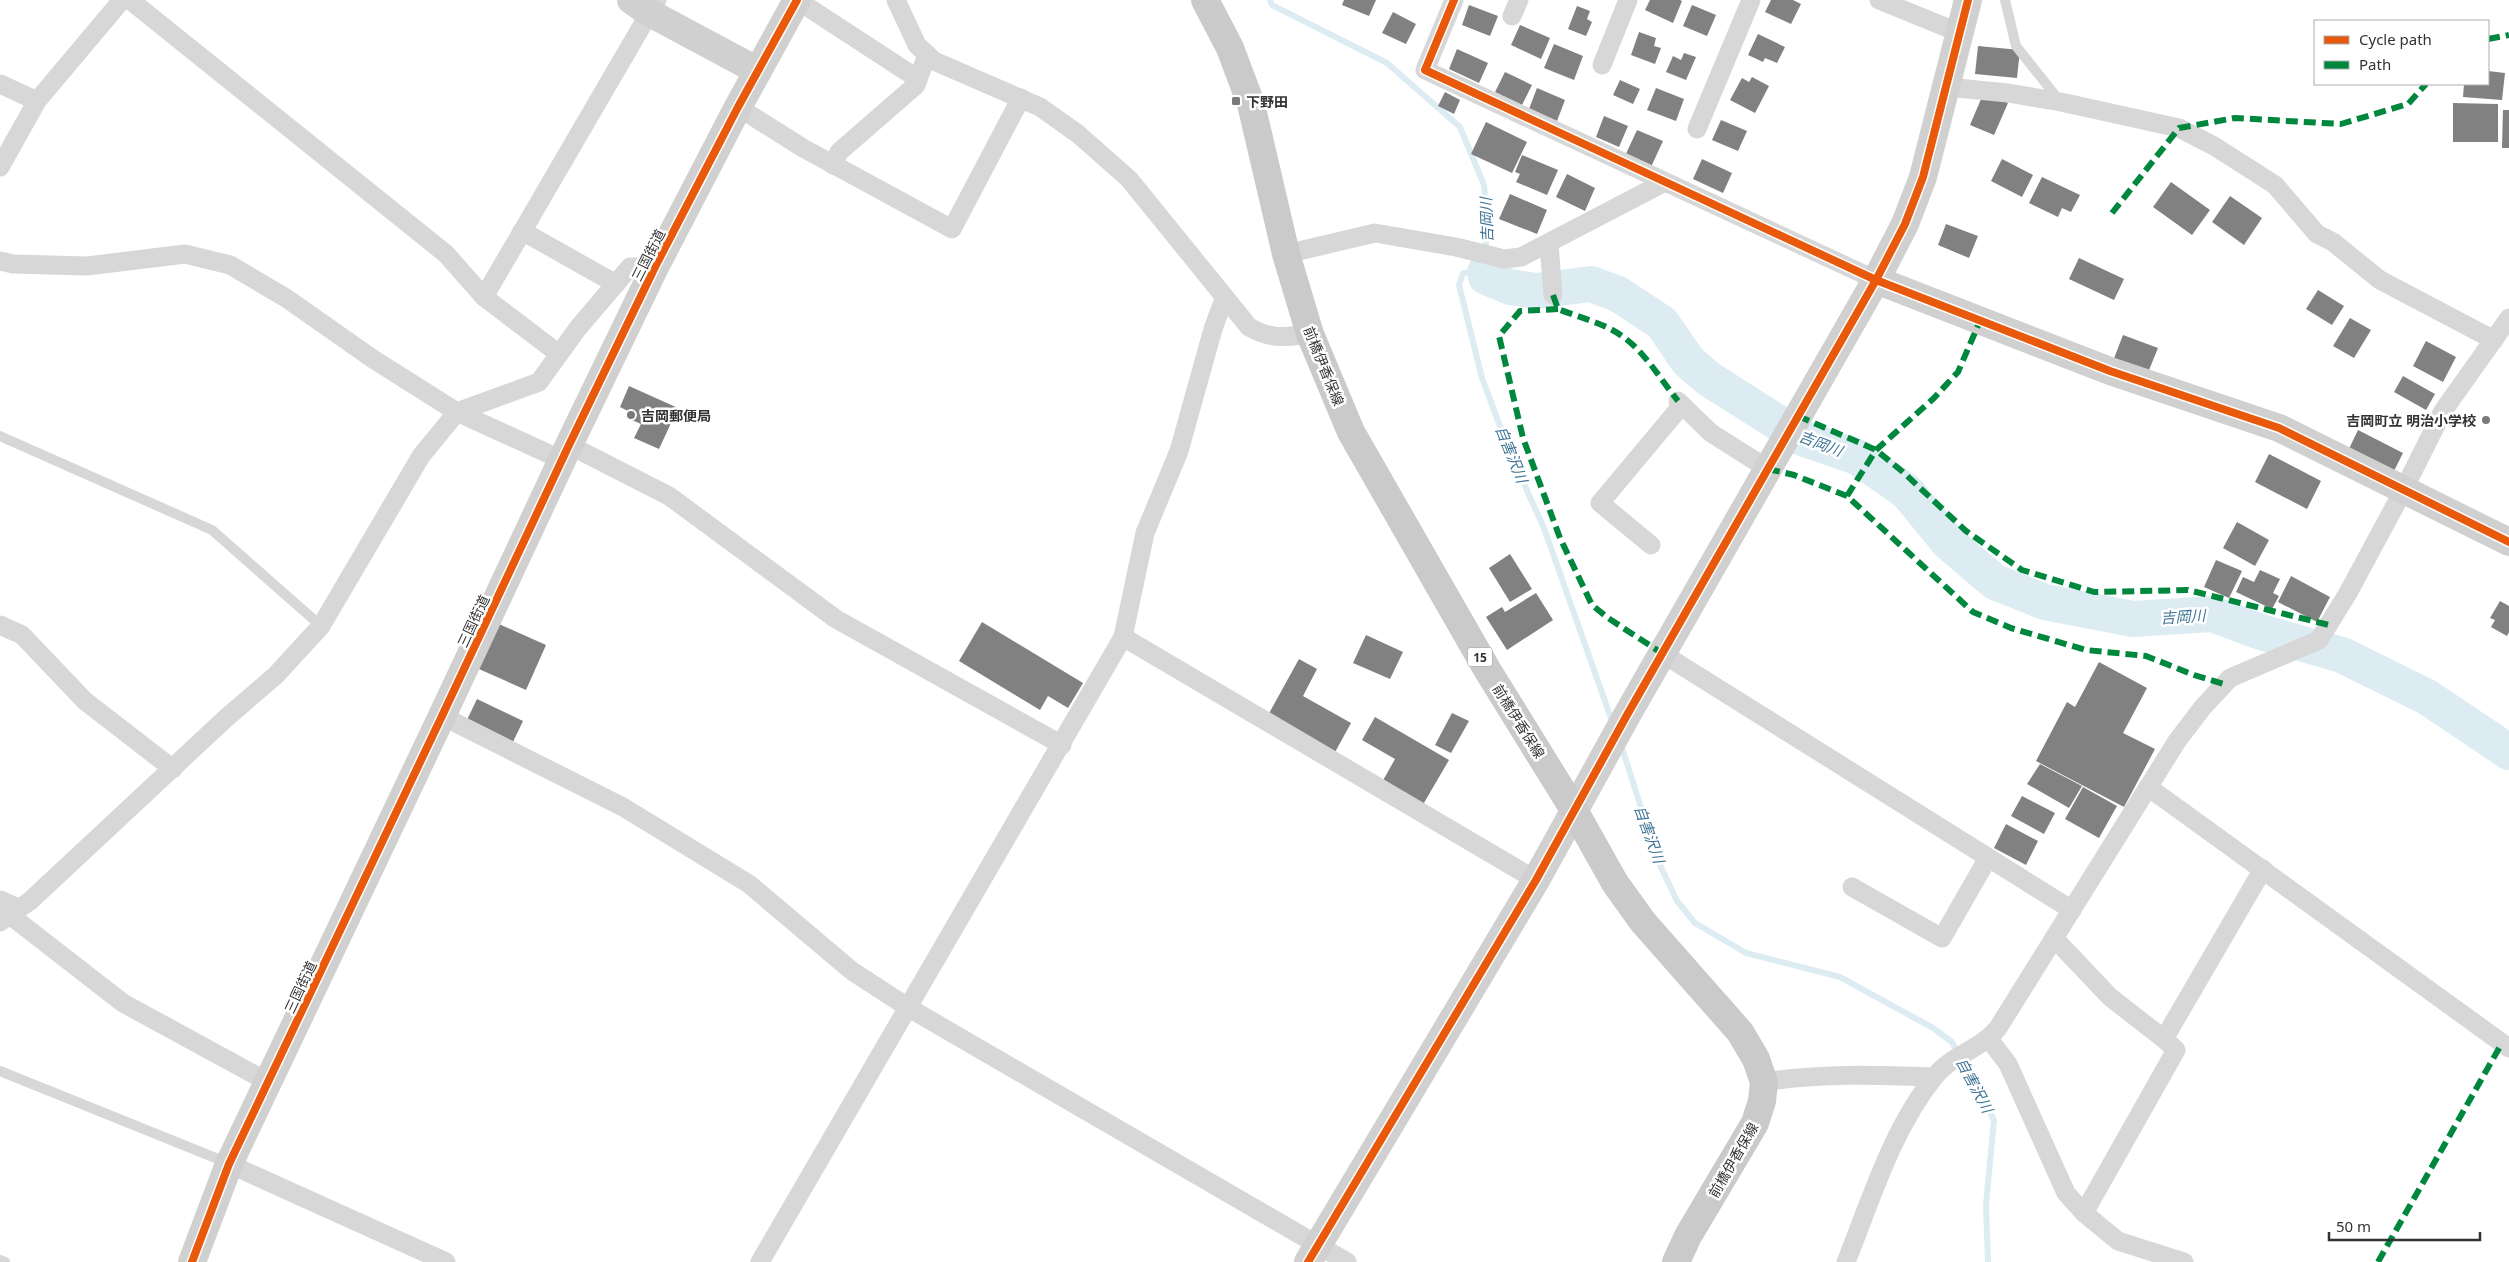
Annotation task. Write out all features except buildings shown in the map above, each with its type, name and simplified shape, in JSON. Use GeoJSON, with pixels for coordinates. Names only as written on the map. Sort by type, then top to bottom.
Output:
{"type":"FeatureCollection","features":[{"type":"Feature","properties":{"kind":"main road","name":"前橋伊香保線"},"geometry":{"type":"LineString","coordinates":[[1205,0],[1230,48],[1251,104],[1286,254],[1310,334],[1351,432],[1488,671],[1574,810],[1615,882],[1643,922],[1740,1032],[1756,1058],[1764,1082],[1762,1101],[1755,1124],[1688,1236],[1676,1262]]}},
{"type":"Feature","properties":{"kind":"street"},"geometry":{"type":"LineString","coordinates":[[0,167],[37,102],[122,0]]}},
{"type":"Feature","properties":{"kind":"street"},"geometry":{"type":"LineString","coordinates":[[130,0],[446,254],[484,297],[559,354]]}},
{"type":"Feature","properties":{"kind":"street"},"geometry":{"type":"LineString","coordinates":[[797,0],[918,79]]}},
{"type":"Feature","properties":{"kind":"street","name":"三国街道"},"geometry":{"type":"LineString","coordinates":[[192,1262],[229,1164],[566,452],[655,267],[738,107],[797,0]]}},
{"type":"Feature","properties":{"kind":"street"},"geometry":{"type":"LineString","coordinates":[[896,0],[917,45],[934,61],[1040,107],[1078,134],[1129,179],[1224,299],[1249,327],[1263,335],[1277,338],[1310,334]]}},
{"type":"Feature","properties":{"kind":"street"},"geometry":{"type":"LineString","coordinates":[[1454,0],[1425,70],[1876,280],[2110,371],[2279,428],[2509,542]]}},
{"type":"Feature","properties":{"kind":"street"},"geometry":{"type":"LineString","coordinates":[[1602,65],[1628,0]]}},
{"type":"Feature","properties":{"kind":"street"},"geometry":{"type":"LineString","coordinates":[[1697,128],[1751,0]]}},
{"type":"Feature","properties":{"kind":"street"},"geometry":{"type":"LineString","coordinates":[[1879,0],[1960,33]]}},
{"type":"Feature","properties":{"kind":"street"},"geometry":{"type":"LineString","coordinates":[[1313,1254],[1536,880],[1793,423],[1876,280],[1905,224],[1923,178],[1968,0]]}},
{"type":"Feature","properties":{"kind":"street"},"geometry":{"type":"LineString","coordinates":[[484,297],[522,231],[645,4],[758,71]]}},
{"type":"Feature","properties":{"kind":"street"},"geometry":{"type":"LineString","coordinates":[[833,165],[840,152],[916,86],[927,55]]}},
{"type":"Feature","properties":{"kind":"street"},"geometry":{"type":"LineString","coordinates":[[0,84],[37,102]]}},
{"type":"Feature","properties":{"kind":"street"},"geometry":{"type":"LineString","coordinates":[[1947,87],[2008,93],[2060,102],[2179,128],[2214,146],[2275,185],[2317,234],[2333,242],[2380,280],[2494,340]]}},
{"type":"Feature","properties":{"kind":"street"},"geometry":{"type":"LineString","coordinates":[[738,107],[833,165],[952,229],[1021,98]]}},
{"type":"Feature","properties":{"kind":"street"},"geometry":{"type":"LineString","coordinates":[[1286,254],[1375,233],[1456,247],[1504,259],[1521,257],[1665,182]]}},
{"type":"Feature","properties":{"kind":"street"},"geometry":{"type":"LineString","coordinates":[[522,231],[616,284]]}},
{"type":"Feature","properties":{"kind":"street"},"geometry":{"type":"LineString","coordinates":[[1549,244],[1553,295]]}},
{"type":"Feature","properties":{"kind":"street"},"geometry":{"type":"LineString","coordinates":[[0,261],[13,264],[87,266],[185,254],[230,265],[286,298],[373,359],[457,412],[566,452],[669,496],[836,619],[1062,745]]}},
{"type":"Feature","properties":{"kind":"street"},"geometry":{"type":"LineString","coordinates":[[10,915],[30,901],[225,719],[276,675],[321,626],[421,456],[457,412],[540,382],[559,354],[630,267],[655,267]]}},
{"type":"Feature","properties":{"kind":"street"},"geometry":{"type":"LineString","coordinates":[[760,1262],[1123,637],[1145,533],[1180,451],[1213,329],[1224,299]]}},
{"type":"Feature","properties":{"kind":"street"},"geometry":{"type":"LineString","coordinates":[[1846,1262],[1903,1127],[1939,1071],[1984,1043],[2013,1005],[2177,741],[2203,707],[2230,678],[2319,640],[2341,606],[2404,491],[2443,411],[2509,318]]}},
{"type":"Feature","properties":{"kind":"street"},"geometry":{"type":"LineString","coordinates":[[1651,545],[1600,503],[1680,403],[1711,433],[1773,461]]}},
{"type":"Feature","properties":{"kind":"street"},"geometry":{"type":"LineString","coordinates":[[0,625],[22,635],[85,701],[173,769]]}},
{"type":"Feature","properties":{"kind":"street"},"geometry":{"type":"LineString","coordinates":[[1123,637],[1536,880]]}},
{"type":"Feature","properties":{"kind":"street"},"geometry":{"type":"LineString","coordinates":[[1663,654],[2072,910]]}},
{"type":"Feature","properties":{"kind":"street"},"geometry":{"type":"LineString","coordinates":[[442,716],[623,807],[749,884],[852,971],[909,1008],[1313,1254],[1347,1262]]}},
{"type":"Feature","properties":{"kind":"street"},"geometry":{"type":"LineString","coordinates":[[2148,787],[2509,1048]]}},
{"type":"Feature","properties":{"kind":"street"},"geometry":{"type":"LineString","coordinates":[[1852,887],[1942,938],[1988,858]]}},
{"type":"Feature","properties":{"kind":"street"},"geometry":{"type":"LineString","coordinates":[[2164,1039],[2263,870]]}},
{"type":"Feature","properties":{"kind":"street"},"geometry":{"type":"LineString","coordinates":[[0,900],[10,915],[123,1003],[268,1082]]}},
{"type":"Feature","properties":{"kind":"street"},"geometry":{"type":"LineString","coordinates":[[2054,938],[2110,997],[2176,1050],[2084,1213]]}},
{"type":"Feature","properties":{"kind":"street"},"geometry":{"type":"LineString","coordinates":[[1984,1043],[2008,1064],[2066,1193],[2084,1213],[2118,1241],[2184,1262]]}},
{"type":"Feature","properties":{"kind":"street"},"geometry":{"type":"LineString","coordinates":[[1764,1082],[1797,1076],[1876,1075],[1939,1071]]}},
{"type":"Feature","properties":{"kind":"street"},"geometry":{"type":"LineString","coordinates":[[229,1164],[446,1262]]}},
{"type":"Feature","properties":{"kind":"lane"},"geometry":{"type":"LineString","coordinates":[[2005,0],[2016,46],[2060,102]]}},
{"type":"Feature","properties":{"kind":"lane"},"geometry":{"type":"LineString","coordinates":[[0,436],[212,530],[321,626]]}},
{"type":"Feature","properties":{"kind":"lane"},"geometry":{"type":"LineString","coordinates":[[0,1071],[229,1164]]}},
{"type":"Feature","properties":{"kind":"lane"},"geometry":{"type":"LineString","coordinates":[[0,1260],[5,1262]]}},
{"type":"Feature","properties":{"kind":"waterway","name":"自害沢川"},"geometry":{"type":"LineString","coordinates":[[1270,0],[1272,5],[1387,63],[1460,127],[1484,185],[1487,216],[1485,272],[1463,273],[1459,285],[1482,378],[1510,453],[1544,528],[1613,724]]}},
{"type":"Feature","properties":{"kind":"waterway","name":"吉岡川"},"geometry":{"type":"LineString","coordinates":[[1485,272],[1486,277],[1510,287],[1536,291],[1591,284],[1618,294],[1662,323],[1688,361],[1709,379],[1802,438],[1857,457],[1907,492],[1949,543],[1995,582],[2045,602],[2133,619],[2212,614],[2261,632],[2342,655],[2427,697],[2509,752]]}},
{"type":"Feature","properties":{"kind":"waterway","name":"自害沢川"},"geometry":{"type":"LineString","coordinates":[[1621,745],[1659,863],[1677,901],[1695,923],[1746,953],[1840,977],[1933,1028],[1952,1042],[1994,1120],[1986,1205],[1988,1262]]}},
{"type":"Feature","properties":{"kind":"marked path"},"geometry":{"type":"LineString","coordinates":[[2489,39],[2509,35]]}},
{"type":"Feature","properties":{"kind":"marked path"},"geometry":{"type":"LineString","coordinates":[[2112,213],[2179,128],[2235,118],[2341,124],[2408,104],[2425,85]]}},
{"type":"Feature","properties":{"kind":"marked path"},"geometry":{"type":"LineString","coordinates":[[1553,295],[1558,309],[1607,327],[1622,336],[1645,358],[1678,401]]}},
{"type":"Feature","properties":{"kind":"marked path"},"geometry":{"type":"LineString","coordinates":[[1558,309],[1520,311],[1499,336],[1523,438],[1560,538],[1592,605],[1608,618],[1663,654]]}},
{"type":"Feature","properties":{"kind":"marked path"},"geometry":{"type":"LineString","coordinates":[[1847,496],[1876,450],[1934,398],[1958,372],[1980,321]]}},
{"type":"Feature","properties":{"kind":"marked path"},"geometry":{"type":"LineString","coordinates":[[1798,416],[1876,450],[1903,472],[1966,531],[2022,570],[2094,592],[2188,590],[2329,625]]}},
{"type":"Feature","properties":{"kind":"marked path"},"geometry":{"type":"LineString","coordinates":[[1768,469],[1794,475],[1847,496],[1973,612],[2011,628],[2086,650],[2146,656],[2194,675],[2224,684]]}},
{"type":"Feature","properties":{"kind":"marked path"},"geometry":{"type":"LineString","coordinates":[[2378,1262],[2502,1043]]}},
{"type":"Feature","properties":{"kind":"cycle path"},"geometry":{"type":"LineString","coordinates":[[192,1262],[229,1164],[569,445],[655,267],[738,107],[797,0]]}},
{"type":"Feature","properties":{"kind":"cycle path"},"geometry":{"type":"LineString","coordinates":[[1454,0],[1425,70],[1876,280],[2110,371],[2279,428],[2509,542]]}},
{"type":"Feature","properties":{"kind":"cycle path"},"geometry":{"type":"LineString","coordinates":[[1308,1262],[1536,880],[1627,715],[1876,280],[1905,224],[1923,177],[1968,0]]}},
{"type":"Feature","properties":{"kind":"place","name":"下野田"},"geometry":{"type":"Point","coordinates":[1236,101]}},
{"type":"Feature","properties":{"kind":"place","name":"吉岡郵便局"},"geometry":{"type":"Point","coordinates":[631,415]}},
{"type":"Feature","properties":{"kind":"place","name":"吉岡町立 明治小学校"},"geometry":{"type":"Point","coordinates":[2486,420]}}]}
